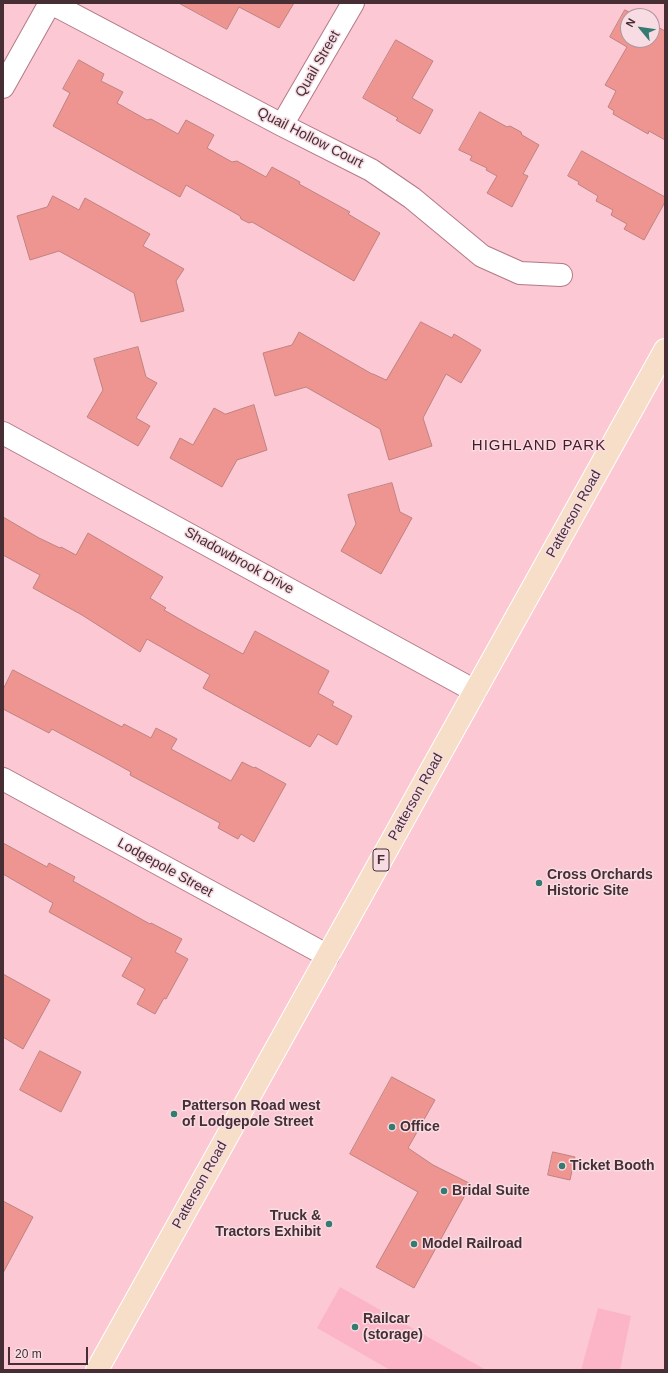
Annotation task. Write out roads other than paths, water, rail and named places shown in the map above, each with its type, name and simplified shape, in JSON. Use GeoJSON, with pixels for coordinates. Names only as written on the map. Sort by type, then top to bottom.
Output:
{"type":"FeatureCollection","features":[{"type":"Feature","properties":{"kind":"main road","name":"Patterson Road"},"geometry":{"type":"LineString","coordinates":[[97,1370],[665,350]]}},
{"type":"Feature","properties":{"kind":"street"},"geometry":{"type":"LineString","coordinates":[[3,87],[51,3]]}},
{"type":"Feature","properties":{"kind":"street","name":"Quail Hollow Court"},"geometry":{"type":"LineString","coordinates":[[51,3],[282,125],[371,170],[412,198],[482,256],[520,273],[561,274]]}},
{"type":"Feature","properties":{"kind":"street","name":"Quail Street"},"geometry":{"type":"LineString","coordinates":[[282,125],[353,3]]}},
{"type":"Feature","properties":{"kind":"street","name":"Shadowbrook Drive"},"geometry":{"type":"LineString","coordinates":[[3,433],[475,691]]}},
{"type":"Feature","properties":{"kind":"street","name":"Lodgepole Street"},"geometry":{"type":"LineString","coordinates":[[3,780],[328,956]]}},
{"type":"Feature","properties":{"kind":"place","name":"Cross Orchards Historic Site"},"geometry":{"type":"Point","coordinates":[539,883]}},
{"type":"Feature","properties":{"kind":"place","name":"Patterson Road west of Lodgepole Street"},"geometry":{"type":"Point","coordinates":[174,1114]}},
{"type":"Feature","properties":{"kind":"place","name":"Office"},"geometry":{"type":"Point","coordinates":[392,1127]}},
{"type":"Feature","properties":{"kind":"place","name":"Ticket Booth"},"geometry":{"type":"Point","coordinates":[562,1166]}},
{"type":"Feature","properties":{"kind":"place","name":"Bridal Suite"},"geometry":{"type":"Point","coordinates":[444,1191]}},
{"type":"Feature","properties":{"kind":"place","name":"Truck & Tractors Exhibit"},"geometry":{"type":"Point","coordinates":[329,1224]}},
{"type":"Feature","properties":{"kind":"place","name":"Model Railroad"},"geometry":{"type":"Point","coordinates":[414,1244]}},
{"type":"Feature","properties":{"kind":"place","name":"Railcar (storage)"},"geometry":{"type":"Point","coordinates":[355,1327]}},
{"type":"Feature","properties":{"kind":"district","name":"HIGHLAND PARK"},"geometry":{"type":"Point","coordinates":[539,446]}}]}
